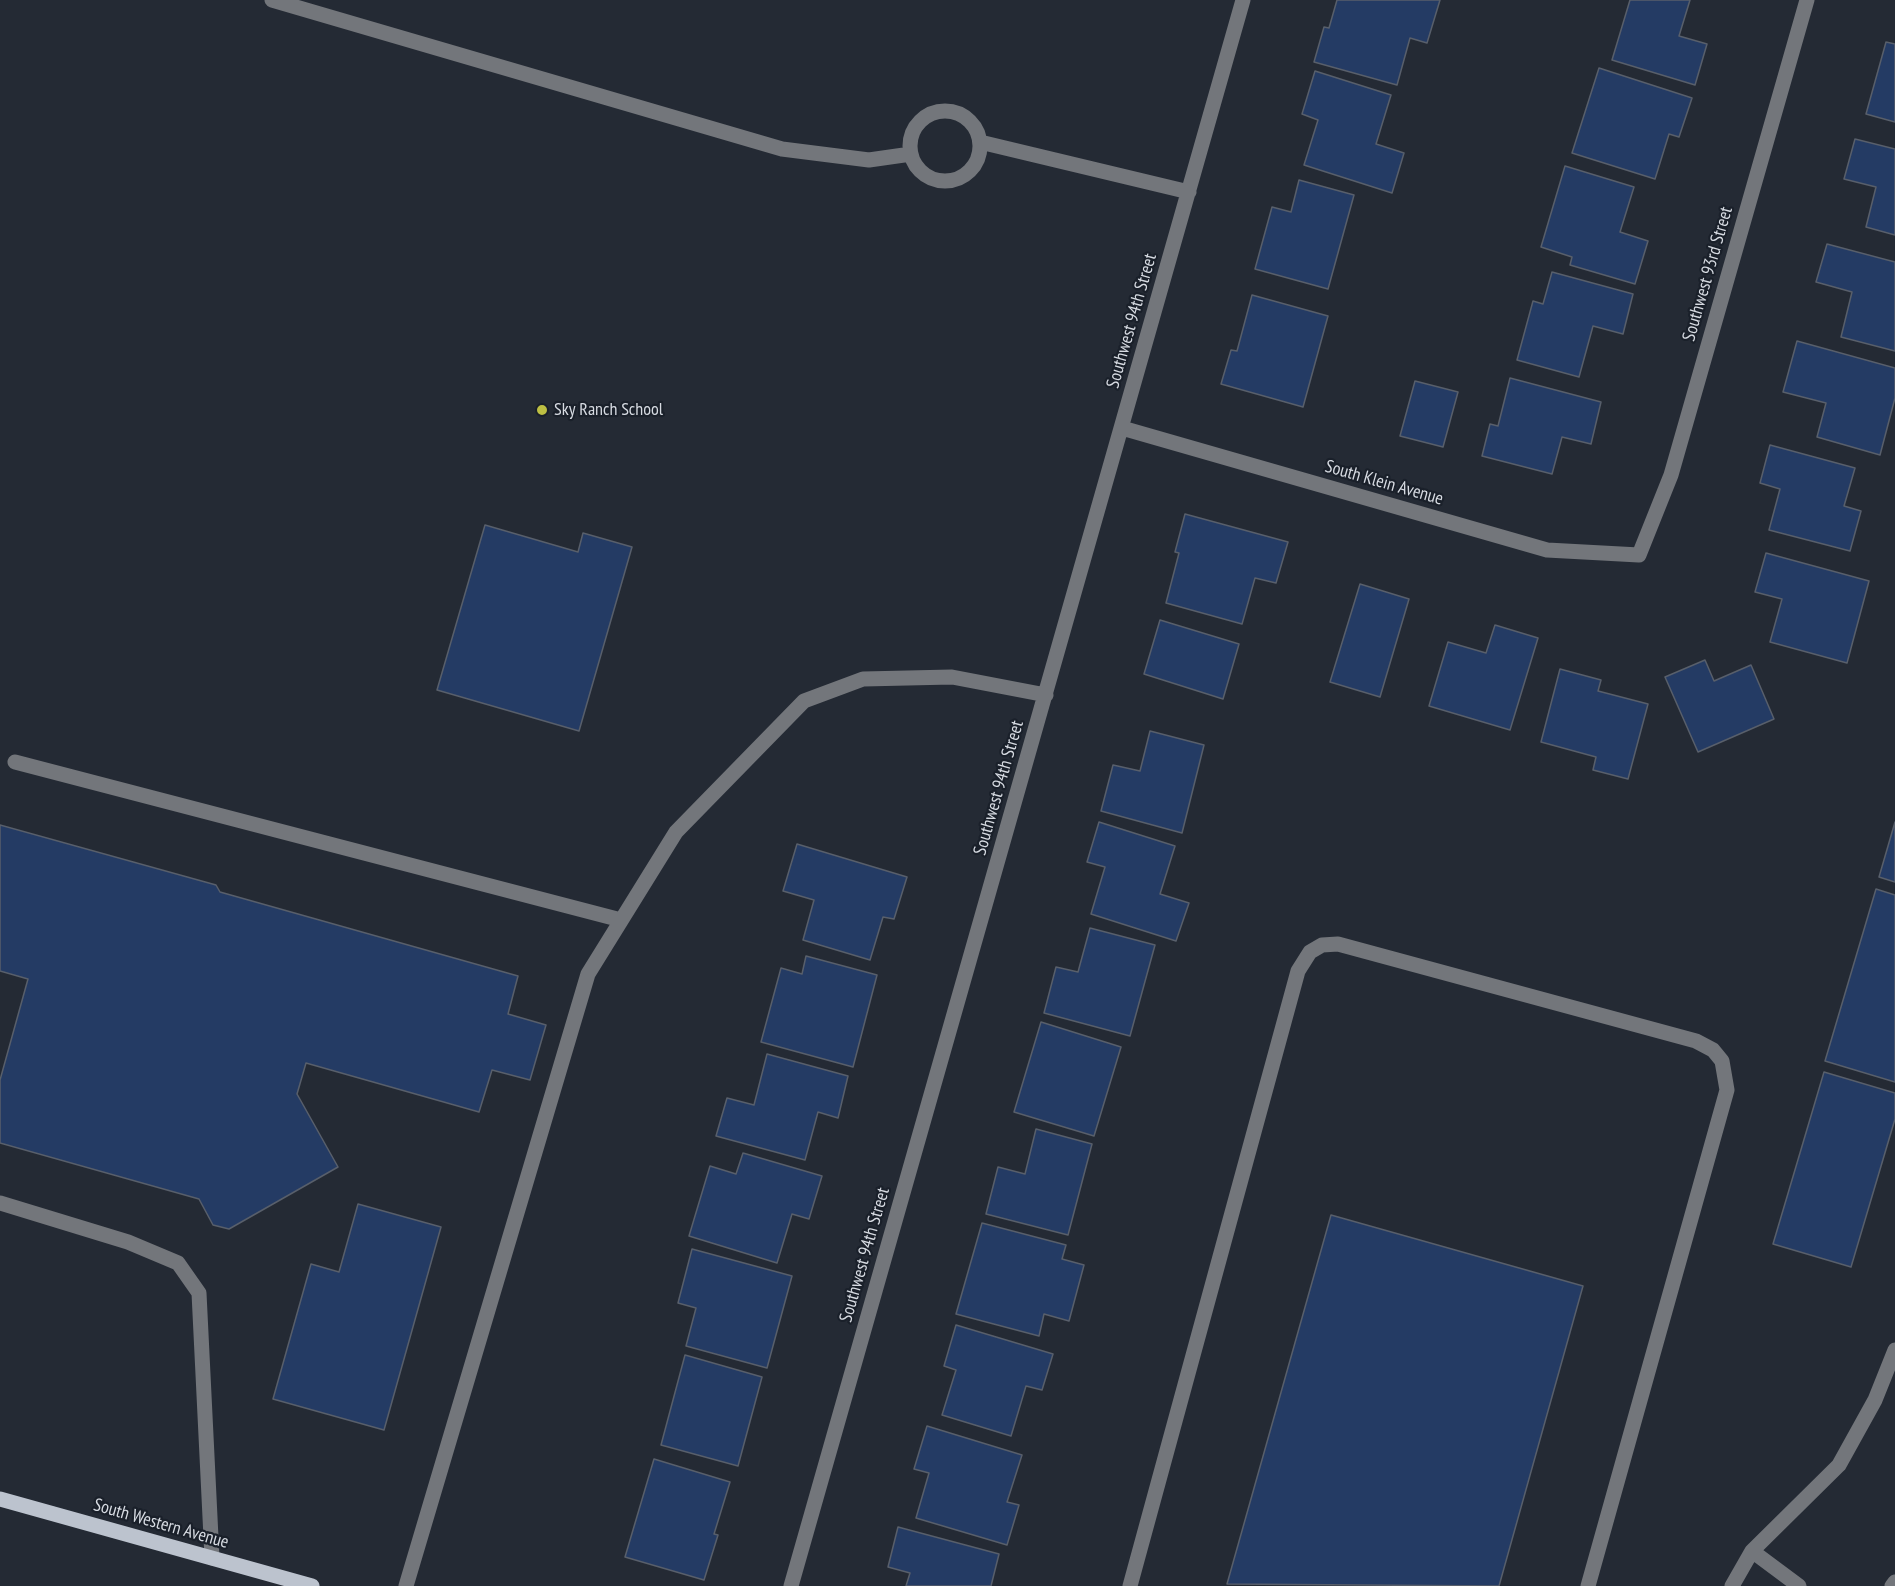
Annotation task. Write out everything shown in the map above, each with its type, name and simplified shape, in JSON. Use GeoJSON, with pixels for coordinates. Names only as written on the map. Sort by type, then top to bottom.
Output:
{"type":"FeatureCollection","features":[{"type":"Feature","properties":{"kind":"main road","name":"South Western Avenue"},"geometry":{"type":"LineString","coordinates":[[0,1499],[312,1586]]}},
{"type":"Feature","properties":{"kind":"street"},"geometry":{"type":"LineString","coordinates":[[272,0],[782,149],[868,160],[911,154]]}},
{"type":"Feature","properties":{"kind":"street","name":"Southwest 94th Street"},"geometry":{"type":"LineString","coordinates":[[791,1586],[1243,0]]}},
{"type":"Feature","properties":{"kind":"street","name":"Southwest 93rd Street"},"geometry":{"type":"LineString","coordinates":[[1639,555],[1671,475],[1807,0]]}},
{"type":"Feature","properties":{"kind":"street"},"geometry":{"type":"LineString","coordinates":[[939,110],[962,114],[978,130],[980,142],[975,165],[957,180],[945,182],[923,174],[915,165],[911,154],[912,131],[928,114],[939,110]]}},
{"type":"Feature","properties":{"kind":"street"},"geometry":{"type":"LineString","coordinates":[[980,142],[1189,192]]}},
{"type":"Feature","properties":{"kind":"street","name":"South Klein Avenue"},"geometry":{"type":"LineString","coordinates":[[1122,428],[1547,550],[1639,555]]}},
{"type":"Feature","properties":{"kind":"street"},"geometry":{"type":"LineString","coordinates":[[406,1586],[588,974],[676,832],[804,700],[863,679],[952,676],[1046,695]]}},
{"type":"Feature","properties":{"kind":"street"},"geometry":{"type":"LineString","coordinates":[[15,762],[621,920]]}},
{"type":"Feature","properties":{"kind":"street"},"geometry":{"type":"LineString","coordinates":[[1130,1586],[1298,971],[1310,952],[1322,945],[1338,944],[1696,1041],[1713,1050],[1722,1061],[1727,1075],[1727,1090],[1588,1586]]}},
{"type":"Feature","properties":{"kind":"street"},"geometry":{"type":"LineString","coordinates":[[0,1203],[128,1242],[178,1263],[199,1293],[212,1558]]}},
{"type":"Feature","properties":{"kind":"street"},"geometry":{"type":"LineString","coordinates":[[1732,1586],[1752,1551],[1839,1465],[1875,1400],[1895,1350]]}},
{"type":"Feature","properties":{"kind":"street"},"geometry":{"type":"LineString","coordinates":[[1752,1551],[1799,1586]]}},
{"type":"Feature","properties":{"kind":"street"},"geometry":{"type":"LineString","coordinates":[[1892,1586],[1895,1582]]}},
{"type":"Feature","properties":{"kind":"building"},"geometry":{"type":"Polygon","coordinates":[[[1337,0],[1440,0],[1427,43],[1410,38],[1397,85],[1314,62],[1324,27],[1329,28],[1337,0]]]}},
{"type":"Feature","properties":{"kind":"building"},"geometry":{"type":"Polygon","coordinates":[[[1630,0],[1690,0],[1679,36],[1707,44],[1695,85],[1612,60],[1630,0]]]}},
{"type":"Feature","properties":{"kind":"building"},"geometry":{"type":"Polygon","coordinates":[[[1886,42],[1895,44],[1895,122],[1866,114],[1886,42]]]}},
{"type":"Feature","properties":{"kind":"building"},"geometry":{"type":"Polygon","coordinates":[[[1599,68],[1692,98],[1679,137],[1669,134],[1655,179],[1572,153],[1599,68]]]}},
{"type":"Feature","properties":{"kind":"building"},"geometry":{"type":"Polygon","coordinates":[[[1315,71],[1391,95],[1376,144],[1404,153],[1392,193],[1304,165],[1318,120],[1302,114],[1315,71]]]}},
{"type":"Feature","properties":{"kind":"building"},"geometry":{"type":"Polygon","coordinates":[[[1855,139],[1895,149],[1895,235],[1866,227],[1876,187],[1844,179],[1855,139]]]}},
{"type":"Feature","properties":{"kind":"building"},"geometry":{"type":"Polygon","coordinates":[[[1565,166],[1634,187],[1620,232],[1648,241],[1635,284],[1570,265],[1572,257],[1541,247],[1565,166]]]}},
{"type":"Feature","properties":{"kind":"building"},"geometry":{"type":"Polygon","coordinates":[[[1299,180],[1354,195],[1328,289],[1255,269],[1272,207],[1291,212],[1299,180]]]}},
{"type":"Feature","properties":{"kind":"building"},"geometry":{"type":"Polygon","coordinates":[[[1827,244],[1895,262],[1895,351],[1841,337],[1852,292],[1816,282],[1827,244]]]}},
{"type":"Feature","properties":{"kind":"building"},"geometry":{"type":"Polygon","coordinates":[[[1552,272],[1633,294],[1623,334],[1593,326],[1579,377],[1517,360],[1533,301],[1543,304],[1552,272]]]}},
{"type":"Feature","properties":{"kind":"building"},"geometry":{"type":"Polygon","coordinates":[[[1252,295],[1328,316],[1303,407],[1221,384],[1231,350],[1237,351],[1252,295]]]}},
{"type":"Feature","properties":{"kind":"building"},"geometry":{"type":"Polygon","coordinates":[[[1797,341],[1895,368],[1895,398],[1880,455],[1817,437],[1826,403],[1783,392],[1797,341]]]}},
{"type":"Feature","properties":{"kind":"building"},"geometry":{"type":"Polygon","coordinates":[[[1510,378],[1601,402],[1591,444],[1562,437],[1552,474],[1482,456],[1490,424],[1498,426],[1510,378]]]}},
{"type":"Feature","properties":{"kind":"building"},"geometry":{"type":"Polygon","coordinates":[[[1415,381],[1458,392],[1443,447],[1400,436],[1415,381]]]}},
{"type":"Feature","properties":{"kind":"building"},"geometry":{"type":"Polygon","coordinates":[[[1770,445],[1855,468],[1844,506],[1861,511],[1850,551],[1769,530],[1780,489],[1760,483],[1770,445]]]}},
{"type":"Feature","properties":{"kind":"building"},"geometry":{"type":"Polygon","coordinates":[[[1185,514],[1288,542],[1276,583],[1255,578],[1242,624],[1166,603],[1179,553],[1175,552],[1185,514]]]}},
{"type":"Feature","properties":{"kind":"building"},"geometry":{"type":"Polygon","coordinates":[[[485,525],[578,552],[583,533],[632,547],[579,731],[437,690],[485,525]]]}},
{"type":"Feature","properties":{"kind":"building"},"geometry":{"type":"Polygon","coordinates":[[[1766,553],[1869,581],[1847,663],[1770,642],[1782,599],[1755,592],[1766,553]]]}},
{"type":"Feature","properties":{"kind":"building"},"geometry":{"type":"Polygon","coordinates":[[[1360,584],[1409,599],[1380,697],[1330,682],[1360,584]]]}},
{"type":"Feature","properties":{"kind":"building"},"geometry":{"type":"Polygon","coordinates":[[[1160,620],[1239,644],[1223,699],[1144,674],[1160,620]]]}},
{"type":"Feature","properties":{"kind":"building"},"geometry":{"type":"Polygon","coordinates":[[[1495,625],[1538,638],[1510,730],[1429,706],[1448,642],[1486,653],[1495,625]]]}},
{"type":"Feature","properties":{"kind":"building"},"geometry":{"type":"Polygon","coordinates":[[[1705,660],[1714,681],[1751,665],[1774,719],[1698,752],[1665,677],[1705,660]]]}},
{"type":"Feature","properties":{"kind":"building"},"geometry":{"type":"Polygon","coordinates":[[[1560,669],[1601,680],[1598,691],[1648,704],[1628,779],[1593,770],[1596,757],[1541,742],[1560,669]]]}},
{"type":"Feature","properties":{"kind":"building"},"geometry":{"type":"Polygon","coordinates":[[[1150,731],[1204,745],[1182,833],[1101,811],[1113,765],[1140,771],[1150,731]]]}},
{"type":"Feature","properties":{"kind":"building"},"geometry":{"type":"Polygon","coordinates":[[[1099,822],[1175,846],[1160,894],[1189,903],[1176,941],[1091,914],[1105,867],[1087,862],[1099,822]]]}},
{"type":"Feature","properties":{"kind":"building"},"geometry":{"type":"Polygon","coordinates":[[[1895,822],[1895,882],[1879,877],[1895,822]]]}},
{"type":"Feature","properties":{"kind":"building"},"geometry":{"type":"Polygon","coordinates":[[[0,825],[216,885],[220,892],[518,976],[508,1014],[546,1025],[530,1080],[492,1070],[479,1112],[306,1063],[297,1094],[338,1167],[229,1229],[213,1225],[199,1199],[0,1143],[0,1080],[28,979],[0,971],[0,825]]]}},
{"type":"Feature","properties":{"kind":"building"},"geometry":{"type":"Polygon","coordinates":[[[797,844],[907,877],[894,919],[883,917],[870,960],[803,940],[814,900],[783,891],[797,844]]]}},
{"type":"Feature","properties":{"kind":"building"},"geometry":{"type":"Polygon","coordinates":[[[1876,889],[1895,895],[1895,1082],[1825,1061],[1876,889]]]}},
{"type":"Feature","properties":{"kind":"building"},"geometry":{"type":"Polygon","coordinates":[[[1090,928],[1155,945],[1130,1036],[1044,1013],[1056,967],[1078,972],[1090,928]]]}},
{"type":"Feature","properties":{"kind":"building"},"geometry":{"type":"Polygon","coordinates":[[[806,956],[877,975],[853,1067],[761,1042],[781,968],[802,974],[806,956]]]}},
{"type":"Feature","properties":{"kind":"building"},"geometry":{"type":"Polygon","coordinates":[[[1041,1022],[1121,1047],[1094,1136],[1014,1112],[1041,1022]]]}},
{"type":"Feature","properties":{"kind":"building"},"geometry":{"type":"Polygon","coordinates":[[[767,1054],[848,1076],[838,1118],[818,1112],[805,1160],[716,1136],[727,1098],[754,1105],[767,1054]]]}},
{"type":"Feature","properties":{"kind":"building"},"geometry":{"type":"Polygon","coordinates":[[[1824,1072],[1895,1093],[1895,1119],[1851,1267],[1773,1244],[1824,1072]]]}},
{"type":"Feature","properties":{"kind":"building"},"geometry":{"type":"Polygon","coordinates":[[[1036,1129],[1092,1144],[1068,1235],[986,1214],[998,1167],[1025,1174],[1036,1129]]]}},
{"type":"Feature","properties":{"kind":"building"},"geometry":{"type":"Polygon","coordinates":[[[743,1153],[822,1176],[809,1219],[792,1214],[777,1263],[689,1236],[710,1166],[736,1174],[743,1153]]]}},
{"type":"Feature","properties":{"kind":"building"},"geometry":{"type":"Polygon","coordinates":[[[358,1204],[441,1227],[384,1430],[273,1399],[311,1264],[339,1272],[358,1204]]]}},
{"type":"Feature","properties":{"kind":"building"},"geometry":{"type":"Polygon","coordinates":[[[1331,1215],[1583,1286],[1499,1586],[1227,1584],[1331,1215]]]}},
{"type":"Feature","properties":{"kind":"building"},"geometry":{"type":"Polygon","coordinates":[[[982,1223],[1066,1245],[1062,1259],[1084,1265],[1069,1321],[1044,1314],[1039,1336],[956,1314],[982,1223]]]}},
{"type":"Feature","properties":{"kind":"building"},"geometry":{"type":"Polygon","coordinates":[[[692,1249],[792,1276],[767,1368],[686,1346],[696,1308],[678,1303],[692,1249]]]}},
{"type":"Feature","properties":{"kind":"building"},"geometry":{"type":"Polygon","coordinates":[[[956,1325],[1053,1354],[1042,1390],[1026,1386],[1011,1436],[942,1415],[956,1370],[944,1366],[956,1325]]]}},
{"type":"Feature","properties":{"kind":"building"},"geometry":{"type":"Polygon","coordinates":[[[685,1355],[762,1377],[738,1466],[661,1445],[685,1355]]]}},
{"type":"Feature","properties":{"kind":"building"},"geometry":{"type":"Polygon","coordinates":[[[927,1426],[1022,1455],[1007,1502],[1019,1505],[1007,1545],[916,1518],[929,1473],[914,1469],[927,1426]]]}},
{"type":"Feature","properties":{"kind":"building"},"geometry":{"type":"Polygon","coordinates":[[[654,1459],[730,1482],[714,1534],[718,1535],[704,1580],[625,1557],[654,1459]]]}},
{"type":"Feature","properties":{"kind":"building"},"geometry":{"type":"Polygon","coordinates":[[[898,1527],[999,1554],[991,1586],[906,1586],[910,1573],[888,1567],[898,1527]]]}},
{"type":"Feature","properties":{"kind":"place","name":"Sky Ranch School"},"geometry":{"type":"Point","coordinates":[542,410]}}]}
